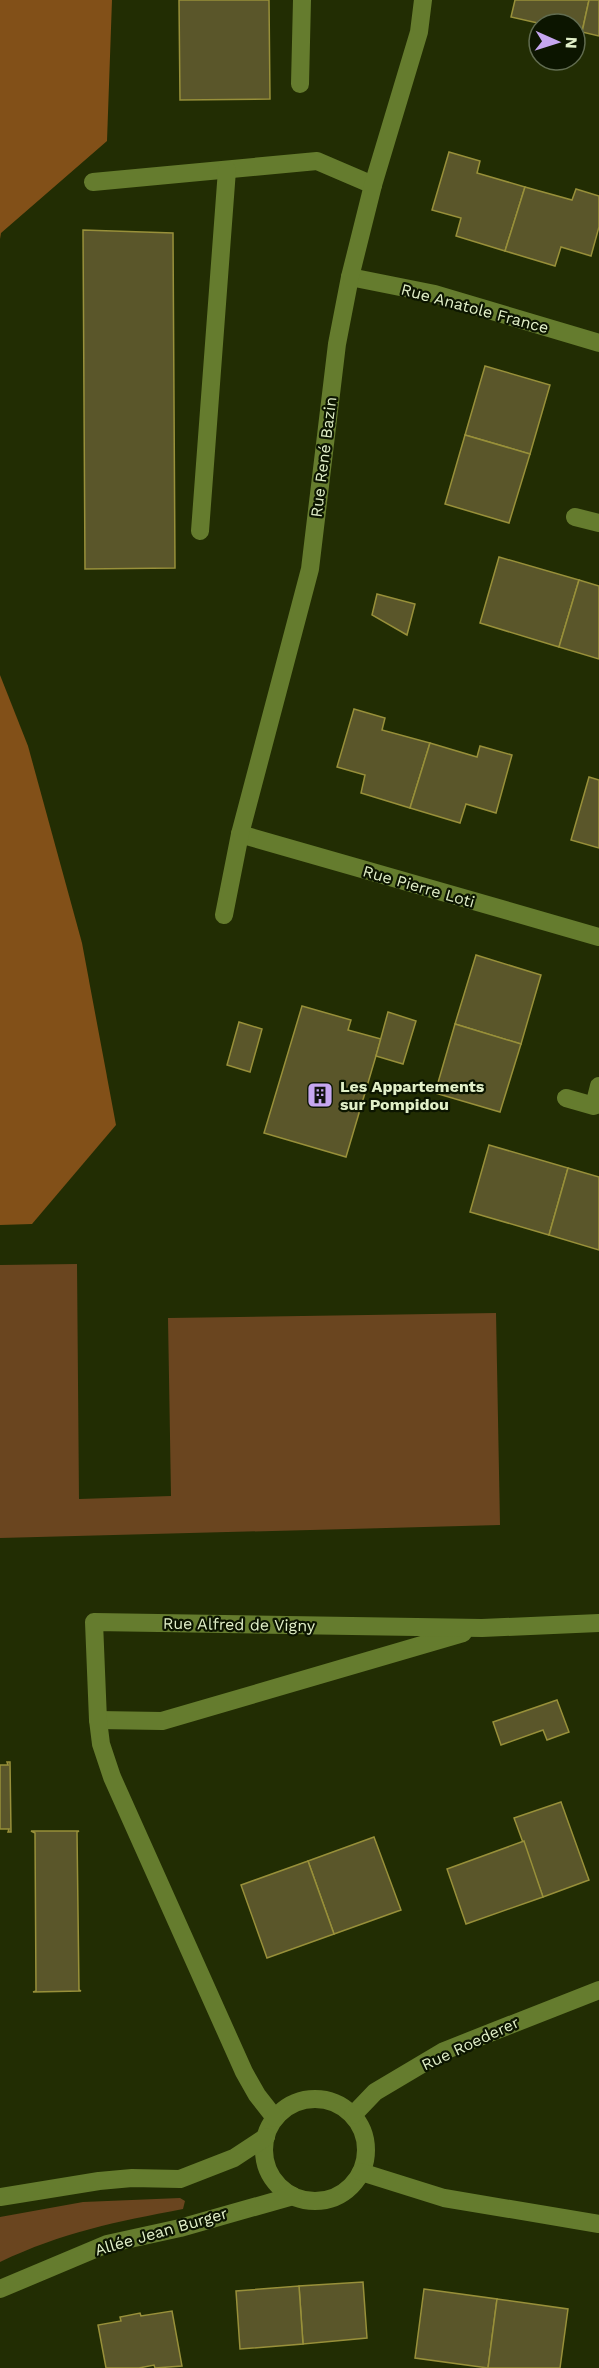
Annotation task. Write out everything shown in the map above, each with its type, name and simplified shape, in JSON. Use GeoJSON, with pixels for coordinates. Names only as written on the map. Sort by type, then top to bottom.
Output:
{"type":"FeatureCollection","features":[{"type":"Feature","properties":{"kind":"street"},"geometry":{"type":"LineString","coordinates":[[300,84],[302,0]]}},
{"type":"Feature","properties":{"kind":"street","name":"Rue René Bazin"},"geometry":{"type":"LineString","coordinates":[[224,915],[240,834],[310,569],[337,344],[350,277],[373,185],[419,32],[423,0]]}},
{"type":"Feature","properties":{"kind":"street"},"geometry":{"type":"LineString","coordinates":[[93,182],[317,161],[373,185]]}},
{"type":"Feature","properties":{"kind":"street"},"geometry":{"type":"LineString","coordinates":[[200,531],[227,170]]}},
{"type":"Feature","properties":{"kind":"street","name":"Rue Anatole France"},"geometry":{"type":"LineString","coordinates":[[350,277],[435,294],[599,343]]}},
{"type":"Feature","properties":{"kind":"street"},"geometry":{"type":"LineString","coordinates":[[575,517],[599,523]]}},
{"type":"Feature","properties":{"kind":"street","name":"Rue Pierre Loti"},"geometry":{"type":"LineString","coordinates":[[240,834],[599,937]]}},
{"type":"Feature","properties":{"kind":"street"},"geometry":{"type":"LineString","coordinates":[[566,1098],[594,1106],[599,1086]]}},
{"type":"Feature","properties":{"kind":"street","name":"Rue Alfred de Vigny"},"geometry":{"type":"LineString","coordinates":[[275,2118],[244,2072],[122,1799],[101,1744],[94,1622],[482,1628],[599,1623]]}},
{"type":"Feature","properties":{"kind":"street","name":"Rue Alfred de Vigny"},"geometry":{"type":"LineString","coordinates":[[98,1720],[162,1721],[482,1628]]}},
{"type":"Feature","properties":{"kind":"street","name":"Rue Roederer"},"geometry":{"type":"LineString","coordinates":[[353,2115],[375,2092],[444,2051],[599,1990]]}},
{"type":"Feature","properties":{"kind":"street"},"geometry":{"type":"LineString","coordinates":[[305,2099],[323,2099],[339,2105],[353,2115],[363,2133],[366,2152],[361,2172],[349,2188],[332,2198],[312,2201],[293,2196],[279,2186],[268,2171],[265,2155],[266,2137],[275,2118],[289,2106],[305,2099]]}},
{"type":"Feature","properties":{"kind":"street"},"geometry":{"type":"LineString","coordinates":[[0,2196],[99,2181],[132,2178],[180,2179],[234,2158],[266,2137]]}},
{"type":"Feature","properties":{"kind":"street"},"geometry":{"type":"LineString","coordinates":[[361,2172],[444,2198],[599,2224]]}},
{"type":"Feature","properties":{"kind":"street","name":"Allée Jean Burger"},"geometry":{"type":"LineString","coordinates":[[0,2289],[107,2244],[180,2228],[293,2196]]}},
{"type":"Feature","properties":{"kind":"shaded area"},"geometry":{"type":"Polygon","coordinates":[[[0,0],[112,0],[107,141],[1,233],[0,239],[0,0]]]}},
{"type":"Feature","properties":{"kind":"shaded area"},"geometry":{"type":"Polygon","coordinates":[[[0,675],[28,746],[82,943],[116,1125],[32,1224],[0,1225],[0,675]]]}},
{"type":"Feature","properties":{"kind":"shaded area"},"geometry":{"type":"Polygon","coordinates":[[[77,1264],[79,1499],[171,1496],[168,1318],[496,1313],[500,1525],[0,1538],[0,1265],[77,1264]]]}},
{"type":"Feature","properties":{"kind":"shaded area"},"geometry":{"type":"Polygon","coordinates":[[[180,2198],[185,2201],[183,2209],[68,2235],[0,2262],[0,2217],[83,2202],[180,2198]]]}},
{"type":"Feature","properties":{"kind":"building"},"geometry":{"type":"Polygon","coordinates":[[[179,0],[269,0],[270,99],[180,100],[179,0]]]}},
{"type":"Feature","properties":{"kind":"building"},"geometry":{"type":"Polygon","coordinates":[[[515,0],[589,0],[586,12],[527,12],[527,21],[511,17],[515,0]]]}},
{"type":"Feature","properties":{"kind":"building"},"geometry":{"type":"Polygon","coordinates":[[[589,0],[599,0],[599,36],[587,33],[586,12],[589,0]]]}},
{"type":"Feature","properties":{"kind":"building"},"geometry":{"type":"Polygon","coordinates":[[[449,152],[480,161],[477,173],[525,187],[505,251],[456,236],[461,218],[432,210],[449,152]]]}},
{"type":"Feature","properties":{"kind":"building"},"geometry":{"type":"Polygon","coordinates":[[[525,187],[572,200],[576,189],[599,196],[599,227],[591,256],[561,247],[555,266],[505,251],[525,187]]]}},
{"type":"Feature","properties":{"kind":"building"},"geometry":{"type":"Polygon","coordinates":[[[83,230],[173,233],[175,568],[85,569],[83,230]]]}},
{"type":"Feature","properties":{"kind":"building"},"geometry":{"type":"Polygon","coordinates":[[[485,366],[550,385],[530,454],[465,435],[485,366]]]}},
{"type":"Feature","properties":{"kind":"building"},"geometry":{"type":"Polygon","coordinates":[[[465,435],[530,454],[509,523],[445,504],[465,435]]]}},
{"type":"Feature","properties":{"kind":"building"},"geometry":{"type":"Polygon","coordinates":[[[499,557],[579,580],[559,647],[480,623],[499,557]]]}},
{"type":"Feature","properties":{"kind":"building"},"geometry":{"type":"Polygon","coordinates":[[[579,580],[599,586],[599,659],[559,647],[579,580]]]}},
{"type":"Feature","properties":{"kind":"building"},"geometry":{"type":"Polygon","coordinates":[[[377,594],[415,604],[407,635],[372,615],[377,594]]]}},
{"type":"Feature","properties":{"kind":"building"},"geometry":{"type":"Polygon","coordinates":[[[354,709],[385,718],[382,730],[430,743],[410,808],[361,793],[365,775],[337,767],[354,709]]]}},
{"type":"Feature","properties":{"kind":"building"},"geometry":{"type":"Polygon","coordinates":[[[430,743],[477,757],[480,746],[512,755],[496,813],[466,804],[460,823],[410,808],[430,743]]]}},
{"type":"Feature","properties":{"kind":"building"},"geometry":{"type":"Polygon","coordinates":[[[589,777],[599,780],[599,848],[571,840],[589,777]]]}},
{"type":"Feature","properties":{"kind":"building"},"geometry":{"type":"Polygon","coordinates":[[[476,955],[541,975],[521,1044],[455,1024],[476,955]]]}},
{"type":"Feature","properties":{"kind":"building","name":"Les Appartements sur Pompidou"},"geometry":{"type":"Polygon","coordinates":[[[302,1006],[351,1020],[348,1030],[381,1039],[346,1157],[264,1133],[302,1006]]]}},
{"type":"Feature","properties":{"kind":"building"},"geometry":{"type":"Polygon","coordinates":[[[388,1012],[416,1021],[403,1064],[376,1056],[388,1012]]]}},
{"type":"Feature","properties":{"kind":"building"},"geometry":{"type":"Polygon","coordinates":[[[239,1022],[262,1029],[250,1072],[227,1065],[239,1022]]]}},
{"type":"Feature","properties":{"kind":"building"},"geometry":{"type":"Polygon","coordinates":[[[455,1024],[521,1044],[500,1112],[435,1093],[455,1024]]]}},
{"type":"Feature","properties":{"kind":"building"},"geometry":{"type":"Polygon","coordinates":[[[489,1145],[568,1168],[549,1235],[470,1212],[489,1145]]]}},
{"type":"Feature","properties":{"kind":"building"},"geometry":{"type":"Polygon","coordinates":[[[568,1168],[599,1177],[599,1250],[549,1235],[568,1168]]]}},
{"type":"Feature","properties":{"kind":"building"},"geometry":{"type":"Polygon","coordinates":[[[557,1700],[569,1732],[547,1740],[543,1730],[501,1745],[493,1722],[557,1700]]]}},
{"type":"Feature","properties":{"kind":"building"},"geometry":{"type":"Polygon","coordinates":[[[7,1762],[10,1762],[11,1832],[8,1832],[9,1829],[0,1829],[0,1765],[8,1765],[7,1762]]]}},
{"type":"Feature","properties":{"kind":"building"},"geometry":{"type":"Polygon","coordinates":[[[561,1802],[589,1880],[543,1897],[514,1818],[561,1802]]]}},
{"type":"Feature","properties":{"kind":"building"},"geometry":{"type":"Polygon","coordinates":[[[31,1831],[79,1831],[77,1832],[79,1990],[81,1991],[33,1992],[36,1991],[35,1833],[31,1831]]]}},
{"type":"Feature","properties":{"kind":"building"},"geometry":{"type":"Polygon","coordinates":[[[374,1837],[401,1910],[334,1934],[308,1861],[374,1837]]]}},
{"type":"Feature","properties":{"kind":"building"},"geometry":{"type":"Polygon","coordinates":[[[524,1841],[543,1897],[466,1924],[447,1869],[524,1841]]]}},
{"type":"Feature","properties":{"kind":"building"},"geometry":{"type":"Polygon","coordinates":[[[308,1861],[334,1934],[267,1958],[241,1885],[308,1861]]]}},
{"type":"Feature","properties":{"kind":"building"},"geometry":{"type":"Polygon","coordinates":[[[363,2282],[367,2338],[303,2344],[299,2286],[363,2282]]]}},
{"type":"Feature","properties":{"kind":"building"},"geometry":{"type":"Polygon","coordinates":[[[299,2286],[303,2344],[240,2349],[236,2291],[299,2286]]]}},
{"type":"Feature","properties":{"kind":"building"},"geometry":{"type":"Polygon","coordinates":[[[424,2289],[497,2299],[488,2368],[415,2358],[424,2289]]]}},
{"type":"Feature","properties":{"kind":"building"},"geometry":{"type":"Polygon","coordinates":[[[497,2299],[568,2309],[560,2368],[488,2368],[497,2299]]]}},
{"type":"Feature","properties":{"kind":"building"},"geometry":{"type":"Polygon","coordinates":[[[172,2311],[182,2366],[106,2368],[98,2325],[121,2321],[120,2317],[140,2313],[141,2316],[172,2311]]]}},
{"type":"Feature","properties":{"kind":"place","name":"Les Appartements sur Pompidou"},"geometry":{"type":"Point","coordinates":[320,1095]}}]}
